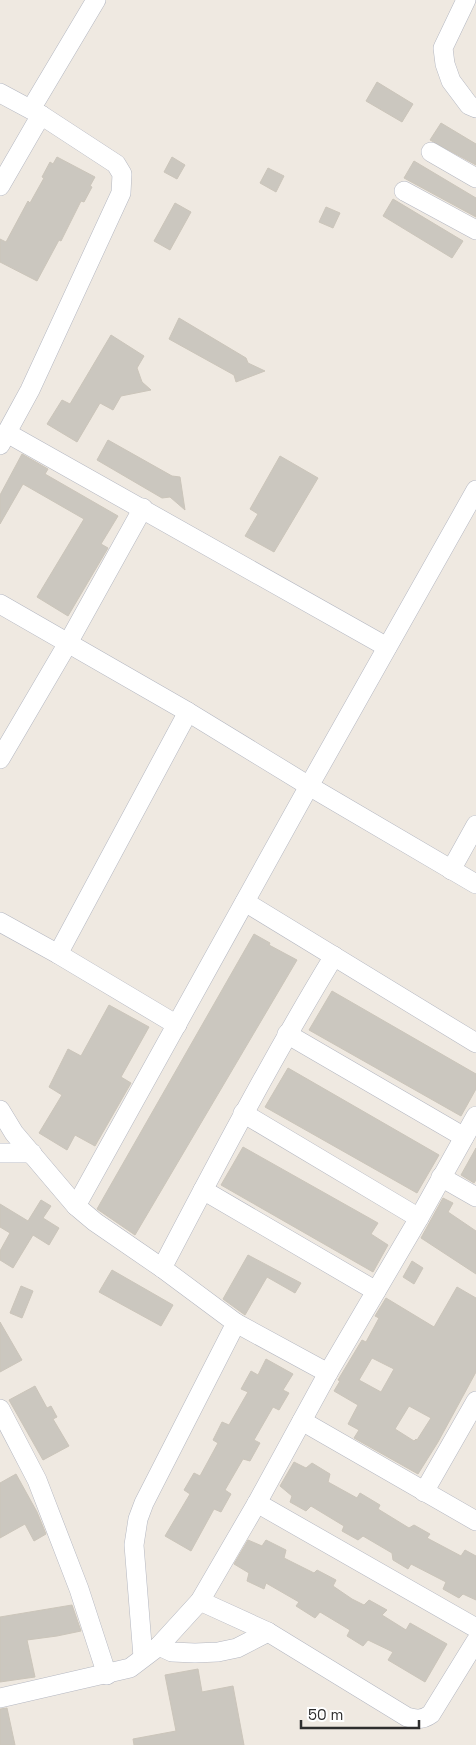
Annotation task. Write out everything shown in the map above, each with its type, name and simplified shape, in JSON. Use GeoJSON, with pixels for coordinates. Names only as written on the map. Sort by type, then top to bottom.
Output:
{"type":"FeatureCollection","features":[{"type":"Feature","properties":{"kind":"street"},"geometry":{"type":"LineString","coordinates":[[0,186],[36,112],[96,0]]}},
{"type":"Feature","properties":{"kind":"street"},"geometry":{"type":"LineString","coordinates":[[466,0],[443,48],[445,64],[451,81],[469,105],[476,108]]}},
{"type":"Feature","properties":{"kind":"street"},"geometry":{"type":"LineString","coordinates":[[0,93],[36,112],[116,164],[122,174],[121,193],[34,383],[4,439],[143,508],[387,647]]}},
{"type":"Feature","properties":{"kind":"street"},"geometry":{"type":"LineString","coordinates":[[430,152],[476,178]]}},
{"type":"Feature","properties":{"kind":"street"},"geometry":{"type":"LineString","coordinates":[[404,191],[476,230]]}},
{"type":"Feature","properties":{"kind":"street"},"geometry":{"type":"LineString","coordinates":[[76,1206],[476,490]]}},
{"type":"Feature","properties":{"kind":"street"},"geometry":{"type":"LineString","coordinates":[[0,759],[68,643],[143,508]]}},
{"type":"Feature","properties":{"kind":"street"},"geometry":{"type":"LineString","coordinates":[[0,604],[188,712],[476,884]]}},
{"type":"Feature","properties":{"kind":"street"},"geometry":{"type":"LineString","coordinates":[[58,954],[188,712]]}},
{"type":"Feature","properties":{"kind":"street"},"geometry":{"type":"LineString","coordinates":[[451,870],[476,826]]}},
{"type":"Feature","properties":{"kind":"street"},"geometry":{"type":"LineString","coordinates":[[245,902],[476,1043]]}},
{"type":"Feature","properties":{"kind":"street"},"geometry":{"type":"LineString","coordinates":[[0,922],[58,954],[177,1025]]}},
{"type":"Feature","properties":{"kind":"street"},"geometry":{"type":"LineString","coordinates":[[162,1268],[243,1113],[287,1034],[334,956]]}},
{"type":"Feature","properties":{"kind":"street"},"geometry":{"type":"LineString","coordinates":[[287,1034],[464,1137]]}},
{"type":"Feature","properties":{"kind":"street"},"geometry":{"type":"LineString","coordinates":[[0,1110],[14,1133],[76,1206],[95,1222],[162,1268],[236,1323],[328,1373]]}},
{"type":"Feature","properties":{"kind":"street"},"geometry":{"type":"LineString","coordinates":[[243,1113],[419,1218]]}},
{"type":"Feature","properties":{"kind":"street"},"geometry":{"type":"LineString","coordinates":[[0,1698],[130,1668],[159,1646],[200,1601],[257,1503],[328,1373],[419,1218],[476,1116]]}},
{"type":"Feature","properties":{"kind":"street"},"geometry":{"type":"LineString","coordinates":[[0,1153],[32,1153]]}},
{"type":"Feature","properties":{"kind":"street"},"geometry":{"type":"LineString","coordinates":[[441,1177],[476,1197]]}},
{"type":"Feature","properties":{"kind":"street"},"geometry":{"type":"LineString","coordinates":[[203,1190],[376,1291]]}},
{"type":"Feature","properties":{"kind":"street"},"geometry":{"type":"LineString","coordinates":[[143,1658],[134,1545],[138,1519],[144,1503],[236,1323]]}},
{"type":"Feature","properties":{"kind":"street"},"geometry":{"type":"LineString","coordinates":[[424,1492],[476,1401]]}},
{"type":"Feature","properties":{"kind":"street"},"geometry":{"type":"LineString","coordinates":[[0,1409],[37,1480],[79,1589],[107,1674]]}},
{"type":"Feature","properties":{"kind":"street"},"geometry":{"type":"LineString","coordinates":[[302,1421],[476,1521]]}},
{"type":"Feature","properties":{"kind":"street"},"geometry":{"type":"LineString","coordinates":[[257,1503],[476,1628]]}},
{"type":"Feature","properties":{"kind":"street"},"geometry":{"type":"LineString","coordinates":[[200,1601],[268,1632],[407,1717],[414,1719],[427,1717],[431,1714],[470,1663],[476,1641]]}},
{"type":"Feature","properties":{"kind":"street"},"geometry":{"type":"LineString","coordinates":[[159,1646],[172,1652],[195,1654],[218,1652],[237,1648],[268,1632]]}},
{"type":"Feature","properties":{"kind":"building"},"geometry":{"type":"Polygon","coordinates":[[[377,82],[413,104],[402,122],[366,101],[377,82]]]}},
{"type":"Feature","properties":{"kind":"building"},"geometry":{"type":"Polygon","coordinates":[[[441,123],[476,144],[476,165],[430,140],[441,123]]]}},
{"type":"Feature","properties":{"kind":"building"},"geometry":{"type":"Polygon","coordinates":[[[57,157],[95,177],[84,202],[81,201],[61,241],[59,240],[37,281],[0,262],[0,239],[6,242],[28,201],[30,203],[44,178],[42,177],[50,162],[53,164],[57,157]]]}},
{"type":"Feature","properties":{"kind":"building"},"geometry":{"type":"Polygon","coordinates":[[[172,157],[185,165],[177,179],[164,172],[172,157]]]}},
{"type":"Feature","properties":{"kind":"building"},"geometry":{"type":"Polygon","coordinates":[[[414,161],[476,198],[476,217],[404,178],[414,161]]]}},
{"type":"Feature","properties":{"kind":"building"},"geometry":{"type":"Polygon","coordinates":[[[268,168],[284,176],[276,192],[260,183],[268,168]]]}},
{"type":"Feature","properties":{"kind":"building"},"geometry":{"type":"Polygon","coordinates":[[[393,199],[463,241],[452,258],[383,216],[393,199]]]}},
{"type":"Feature","properties":{"kind":"building"},"geometry":{"type":"Polygon","coordinates":[[[175,203],[191,212],[170,250],[154,241],[175,203]]]}},
{"type":"Feature","properties":{"kind":"building"},"geometry":{"type":"Polygon","coordinates":[[[326,207],[340,213],[333,228],[319,222],[326,207]]]}},
{"type":"Feature","properties":{"kind":"building"},"geometry":{"type":"Polygon","coordinates":[[[179,318],[246,358],[248,363],[265,371],[236,382],[234,375],[169,339],[179,318]]]}},
{"type":"Feature","properties":{"kind":"building"},"geometry":{"type":"Polygon","coordinates":[[[111,335],[144,356],[137,368],[142,382],[151,390],[121,396],[113,410],[100,403],[77,442],[47,424],[62,400],[70,404],[111,335]]]}},
{"type":"Feature","properties":{"kind":"building"},"geometry":{"type":"Polygon","coordinates":[[[108,440],[172,476],[180,477],[185,510],[170,497],[162,498],[97,460],[108,440]]]}},
{"type":"Feature","properties":{"kind":"building"},"geometry":{"type":"Polygon","coordinates":[[[22,454],[48,469],[45,474],[118,516],[101,544],[108,548],[68,616],[37,597],[84,519],[23,484],[0,524],[0,495],[22,454]]]}},
{"type":"Feature","properties":{"kind":"building"},"geometry":{"type":"Polygon","coordinates":[[[280,456],[318,478],[274,552],[245,536],[258,514],[250,509],[280,456]]]}},
{"type":"Feature","properties":{"kind":"building"},"geometry":{"type":"Polygon","coordinates":[[[254,934],[270,943],[269,945],[297,960],[135,1235],[97,1209],[254,934]]]}},
{"type":"Feature","properties":{"kind":"building"},"geometry":{"type":"Polygon","coordinates":[[[332,991],[476,1074],[476,1089],[461,1116],[309,1030],[332,991]]]}},
{"type":"Feature","properties":{"kind":"building"},"geometry":{"type":"Polygon","coordinates":[[[109,1005],[149,1027],[121,1077],[131,1083],[95,1146],[75,1135],[67,1150],[39,1133],[62,1095],[49,1087],[68,1049],[81,1056],[109,1005]]]}},
{"type":"Feature","properties":{"kind":"building"},"geometry":{"type":"Polygon","coordinates":[[[288,1068],[439,1155],[417,1193],[265,1107],[288,1068]]]}},
{"type":"Feature","properties":{"kind":"building"},"geometry":{"type":"Polygon","coordinates":[[[243,1147],[378,1223],[371,1234],[388,1245],[373,1272],[221,1185],[243,1147]]]}},
{"type":"Feature","properties":{"kind":"building"},"geometry":{"type":"Polygon","coordinates":[[[476,1148],[476,1180],[474,1183],[461,1175],[476,1148]]]}},
{"type":"Feature","properties":{"kind":"building"},"geometry":{"type":"Polygon","coordinates":[[[443,1198],[453,1203],[448,1212],[476,1231],[476,1274],[421,1238],[443,1198]]]}},
{"type":"Feature","properties":{"kind":"building"},"geometry":{"type":"Polygon","coordinates":[[[41,1200],[51,1206],[43,1218],[59,1228],[49,1245],[33,1235],[13,1268],[0,1260],[0,1251],[10,1233],[0,1227],[0,1204],[28,1221],[41,1200]]]}},
{"type":"Feature","properties":{"kind":"building"},"geometry":{"type":"Polygon","coordinates":[[[248,1255],[301,1283],[295,1293],[267,1277],[245,1315],[223,1299],[248,1255]]]}},
{"type":"Feature","properties":{"kind":"building"},"geometry":{"type":"Polygon","coordinates":[[[412,1261],[423,1268],[414,1284],[403,1277],[412,1261]]]}},
{"type":"Feature","properties":{"kind":"building"},"geometry":{"type":"Polygon","coordinates":[[[112,1270],[173,1305],[161,1326],[99,1292],[112,1270]]]}},
{"type":"Feature","properties":{"kind":"building"},"geometry":{"type":"Polygon","coordinates":[[[21,1286],[33,1291],[22,1318],[10,1313],[21,1286]]]}},
{"type":"Feature","properties":{"kind":"building"},"geometry":{"type":"Polygon","coordinates":[[[457,1287],[476,1298],[476,1372],[438,1442],[418,1474],[354,1438],[359,1430],[348,1424],[358,1405],[334,1391],[340,1381],[338,1380],[362,1340],[366,1342],[379,1318],[375,1316],[386,1298],[434,1327],[457,1287]],[[372,1358],[359,1380],[381,1392],[394,1369],[372,1358]],[[409,1406],[395,1429],[414,1441],[417,1440],[431,1418],[409,1406]]]}},
{"type":"Feature","properties":{"kind":"building"},"geometry":{"type":"Polygon","coordinates":[[[0,1322],[22,1360],[0,1372],[0,1322]]]}},
{"type":"Feature","properties":{"kind":"building"},"geometry":{"type":"Polygon","coordinates":[[[266,1359],[293,1374],[283,1390],[289,1393],[279,1410],[273,1407],[254,1440],[260,1443],[250,1461],[243,1459],[225,1490],[231,1494],[221,1512],[214,1509],[191,1551],[165,1536],[190,1494],[184,1490],[194,1473],[200,1476],[218,1443],[213,1440],[222,1422],[229,1425],[248,1392],[241,1389],[251,1371],[258,1375],[266,1359]]]}},
{"type":"Feature","properties":{"kind":"building"},"geometry":{"type":"Polygon","coordinates":[[[35,1386],[47,1408],[51,1406],[57,1417],[53,1419],[69,1446],[43,1460],[9,1400],[35,1386]]]}},
{"type":"Feature","properties":{"kind":"building"},"geometry":{"type":"Polygon","coordinates":[[[294,1462],[306,1468],[312,1463],[330,1474],[328,1482],[357,1498],[360,1493],[380,1505],[378,1509],[409,1528],[414,1525],[430,1534],[427,1538],[461,1556],[465,1550],[476,1556],[476,1600],[463,1594],[459,1598],[443,1589],[446,1582],[411,1564],[408,1569],[393,1560],[392,1553],[363,1536],[358,1540],[342,1531],[344,1526],[311,1506],[306,1511],[290,1502],[292,1496],[280,1486],[294,1462]]]}},
{"type":"Feature","properties":{"kind":"building"},"geometry":{"type":"Polygon","coordinates":[[[16,1474],[37,1512],[46,1534],[34,1541],[25,1524],[0,1538],[0,1483],[16,1474]]]}},
{"type":"Feature","properties":{"kind":"building"},"geometry":{"type":"Polygon","coordinates":[[[248,1540],[262,1546],[266,1540],[286,1550],[284,1558],[314,1573],[317,1570],[336,1580],[333,1586],[352,1599],[364,1605],[369,1600],[387,1610],[382,1615],[406,1630],[410,1623],[447,1644],[425,1682],[388,1660],[393,1652],[368,1640],[363,1646],[347,1636],[350,1630],[320,1612],[315,1618],[296,1606],[299,1602],[266,1583],[264,1589],[247,1581],[249,1573],[234,1564],[248,1540]]]}},
{"type":"Feature","properties":{"kind":"building"},"geometry":{"type":"Polygon","coordinates":[[[72,1605],[81,1631],[27,1640],[35,1677],[0,1682],[0,1617],[72,1605]]]}},
{"type":"Feature","properties":{"kind":"building"},"geometry":{"type":"Polygon","coordinates":[[[198,1669],[202,1692],[233,1686],[244,1745],[134,1745],[133,1739],[176,1731],[165,1675],[198,1669]]]}},
{"type":"Feature","properties":{"kind":"building"},"geometry":{"type":"Polygon","coordinates":[[[7,1708],[15,1745],[0,1745],[0,1709],[7,1708]]]}}]}
